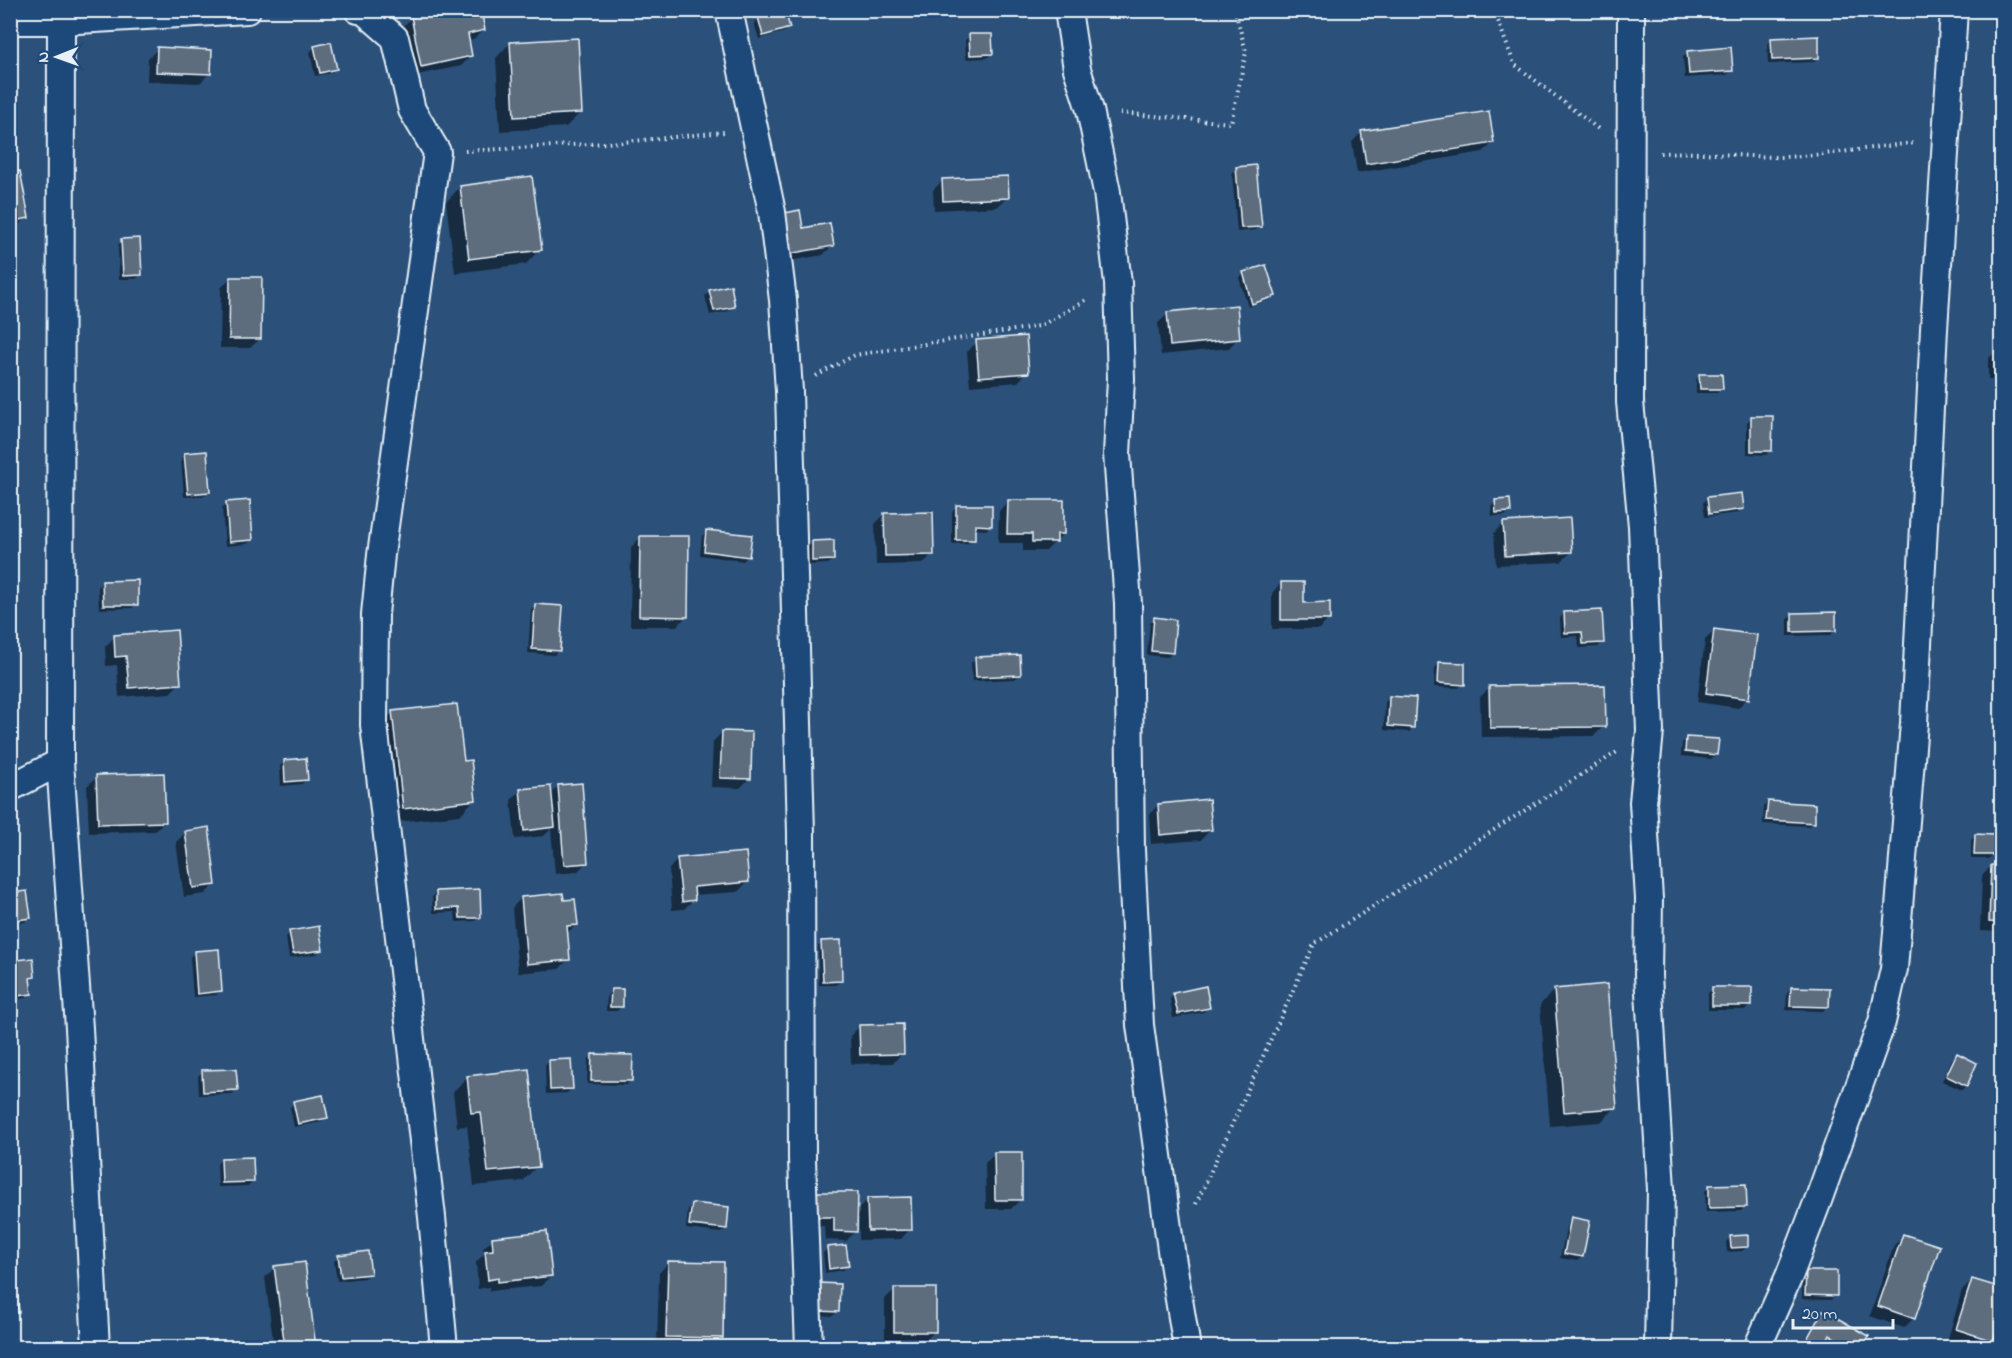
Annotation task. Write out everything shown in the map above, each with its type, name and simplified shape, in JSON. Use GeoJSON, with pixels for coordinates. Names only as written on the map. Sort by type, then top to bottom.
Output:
{"type":"FeatureCollection","features":[{"type":"Feature","properties":{"kind":"street"},"geometry":{"type":"LineString","coordinates":[[10,21],[61,16],[247,10]]}},
{"type":"Feature","properties":{"kind":"street"},"geometry":{"type":"LineString","coordinates":[[358,10],[364,11],[395,38],[412,110],[437,153],[381,555],[375,614],[374,725],[432,1217],[444,1347]]}},
{"type":"Feature","properties":{"kind":"street"},"geometry":{"type":"LineString","coordinates":[[729,10],[772,212],[783,300],[789,391],[801,833],[802,1159],[809,1347]]}},
{"type":"Feature","properties":{"kind":"street"},"geometry":{"type":"LineString","coordinates":[[1068,10],[1077,69],[1090,110],[1107,192],[1118,283],[1121,379],[1117,454],[1128,603],[1131,850],[1140,1025],[1186,1347]]}},
{"type":"Feature","properties":{"kind":"street"},"geometry":{"type":"LineString","coordinates":[[1631,10],[1630,402],[1642,526],[1650,731],[1643,802],[1649,899],[1648,975],[1661,1189],[1658,1347]]}},
{"type":"Feature","properties":{"kind":"street"},"geometry":{"type":"LineString","coordinates":[[1757,1347],[1790,1274],[1819,1198],[1882,1022],[1894,969],[1914,723],[1934,329],[1954,10]]}},
{"type":"Feature","properties":{"kind":"street"},"geometry":{"type":"LineString","coordinates":[[61,16],[60,762],[79,1028],[96,1347]]}},
{"type":"Feature","properties":{"kind":"street"},"geometry":{"type":"LineString","coordinates":[[10,788],[60,762]]}},
{"type":"Feature","properties":{"kind":"path"},"geometry":{"type":"LineString","coordinates":[[1090,110],[1231,123],[1246,52],[1235,10]]}},
{"type":"Feature","properties":{"kind":"path"},"geometry":{"type":"LineString","coordinates":[[1494,10],[1514,64],[1631,154],[1691,151],[1774,157],[1830,155],[1887,145],[1946,140]]}},
{"type":"Feature","properties":{"kind":"path"},"geometry":{"type":"LineString","coordinates":[[437,153],[624,142],[755,129]]}},
{"type":"Feature","properties":{"kind":"path"},"geometry":{"type":"LineString","coordinates":[[789,391],[855,355],[1040,326],[1118,283]]}},
{"type":"Feature","properties":{"kind":"path"},"geometry":{"type":"LineString","coordinates":[[1191,1214],[1314,944],[1650,731]]}},
{"type":"Feature","properties":{"kind":"building"},"geometry":{"type":"Polygon","coordinates":[[[439,10],[481,10],[485,30],[468,34],[472,56],[421,67],[411,16],[439,10]]]}},
{"type":"Feature","properties":{"kind":"building"},"geometry":{"type":"Polygon","coordinates":[[[785,10],[790,28],[763,36],[758,17],[785,10]]]}},
{"type":"Feature","properties":{"kind":"building"},"geometry":{"type":"Polygon","coordinates":[[[969,34],[992,34],[993,54],[970,55],[969,34]]]}},
{"type":"Feature","properties":{"kind":"building"},"geometry":{"type":"Polygon","coordinates":[[[1819,36],[1819,58],[1772,60],[1771,38],[1819,36]]]}},
{"type":"Feature","properties":{"kind":"building"},"geometry":{"type":"Polygon","coordinates":[[[578,38],[582,113],[514,117],[510,42],[578,38]]]}},
{"type":"Feature","properties":{"kind":"building"},"geometry":{"type":"Polygon","coordinates":[[[331,42],[337,69],[320,73],[314,46],[331,42]]]}},
{"type":"Feature","properties":{"kind":"building"},"geometry":{"type":"Polygon","coordinates":[[[157,47],[212,50],[211,74],[156,72],[157,47]]]}},
{"type":"Feature","properties":{"kind":"building"},"geometry":{"type":"Polygon","coordinates":[[[1731,47],[1733,71],[1689,74],[1687,51],[1731,47]]]}},
{"type":"Feature","properties":{"kind":"building"},"geometry":{"type":"Polygon","coordinates":[[[1489,111],[1494,143],[1366,164],[1361,131],[1489,111]]]}},
{"type":"Feature","properties":{"kind":"building"},"geometry":{"type":"Polygon","coordinates":[[[1256,165],[1262,227],[1241,228],[1236,167],[1256,165]]]}},
{"type":"Feature","properties":{"kind":"building"},"geometry":{"type":"Polygon","coordinates":[[[20,171],[29,218],[10,222],[10,173],[20,171]]]}},
{"type":"Feature","properties":{"kind":"building"},"geometry":{"type":"Polygon","coordinates":[[[532,176],[542,250],[469,259],[460,186],[532,176]]]}},
{"type":"Feature","properties":{"kind":"building"},"geometry":{"type":"Polygon","coordinates":[[[1008,176],[1009,198],[943,201],[942,179],[1008,176]]]}},
{"type":"Feature","properties":{"kind":"building"},"geometry":{"type":"Polygon","coordinates":[[[800,210],[803,228],[830,223],[834,246],[788,254],[780,214],[800,210]]]}},
{"type":"Feature","properties":{"kind":"building"},"geometry":{"type":"Polygon","coordinates":[[[140,238],[142,275],[123,276],[121,239],[140,238]]]}},
{"type":"Feature","properties":{"kind":"building"},"geometry":{"type":"Polygon","coordinates":[[[1266,265],[1276,296],[1252,304],[1243,272],[1266,265]]]}},
{"type":"Feature","properties":{"kind":"building"},"geometry":{"type":"Polygon","coordinates":[[[230,277],[262,277],[261,339],[229,339],[230,277]]]}},
{"type":"Feature","properties":{"kind":"building"},"geometry":{"type":"Polygon","coordinates":[[[731,285],[735,307],[714,311],[709,290],[731,285]]]}},
{"type":"Feature","properties":{"kind":"building"},"geometry":{"type":"Polygon","coordinates":[[[1237,305],[1240,339],[1170,346],[1167,312],[1237,305]]]}},
{"type":"Feature","properties":{"kind":"building"},"geometry":{"type":"Polygon","coordinates":[[[1026,336],[1029,373],[979,377],[976,340],[1026,336]]]}},
{"type":"Feature","properties":{"kind":"building"},"geometry":{"type":"Polygon","coordinates":[[[1997,348],[2002,348],[2002,371],[1997,371],[1997,348]]]}},
{"type":"Feature","properties":{"kind":"building"},"geometry":{"type":"Polygon","coordinates":[[[1699,374],[1722,374],[1723,389],[1700,389],[1699,374]]]}},
{"type":"Feature","properties":{"kind":"building"},"geometry":{"type":"Polygon","coordinates":[[[1751,416],[1773,416],[1772,451],[1751,451],[1751,416]]]}},
{"type":"Feature","properties":{"kind":"building"},"geometry":{"type":"Polygon","coordinates":[[[207,451],[210,492],[188,494],[184,453],[207,451]]]}},
{"type":"Feature","properties":{"kind":"building"},"geometry":{"type":"Polygon","coordinates":[[[1742,493],[1744,509],[1709,514],[1707,497],[1742,493]]]}},
{"type":"Feature","properties":{"kind":"building"},"geometry":{"type":"Polygon","coordinates":[[[1510,499],[1511,512],[1496,513],[1495,500],[1510,499]]]}},
{"type":"Feature","properties":{"kind":"building"},"geometry":{"type":"Polygon","coordinates":[[[250,500],[253,540],[229,542],[226,502],[250,500]]]}},
{"type":"Feature","properties":{"kind":"building"},"geometry":{"type":"Polygon","coordinates":[[[1008,500],[1064,500],[1064,534],[1057,534],[1057,542],[1032,542],[1032,534],[1007,534],[1008,500]]]}},
{"type":"Feature","properties":{"kind":"building"},"geometry":{"type":"Polygon","coordinates":[[[956,505],[992,505],[992,526],[975,525],[975,540],[956,540],[956,505]]]}},
{"type":"Feature","properties":{"kind":"building"},"geometry":{"type":"Polygon","coordinates":[[[933,512],[934,555],[885,556],[884,513],[933,512]]]}},
{"type":"Feature","properties":{"kind":"building"},"geometry":{"type":"Polygon","coordinates":[[[1570,518],[1572,552],[1505,556],[1503,522],[1570,518]]]}},
{"type":"Feature","properties":{"kind":"building"},"geometry":{"type":"Polygon","coordinates":[[[706,530],[752,535],[749,557],[704,551],[706,530]]]}},
{"type":"Feature","properties":{"kind":"building"},"geometry":{"type":"Polygon","coordinates":[[[640,536],[689,536],[688,617],[639,616],[640,536]]]}},
{"type":"Feature","properties":{"kind":"building"},"geometry":{"type":"Polygon","coordinates":[[[834,540],[834,560],[812,561],[812,541],[834,540]]]}},
{"type":"Feature","properties":{"kind":"building"},"geometry":{"type":"Polygon","coordinates":[[[138,580],[138,605],[103,605],[102,581],[138,580]]]}},
{"type":"Feature","properties":{"kind":"building"},"geometry":{"type":"Polygon","coordinates":[[[1281,582],[1304,582],[1304,603],[1330,602],[1330,620],[1281,620],[1281,582]]]}},
{"type":"Feature","properties":{"kind":"building"},"geometry":{"type":"Polygon","coordinates":[[[535,604],[563,606],[560,651],[532,649],[535,604]]]}},
{"type":"Feature","properties":{"kind":"building"},"geometry":{"type":"Polygon","coordinates":[[[1602,610],[1604,643],[1583,644],[1582,632],[1565,633],[1564,612],[1602,610]]]}},
{"type":"Feature","properties":{"kind":"building"},"geometry":{"type":"Polygon","coordinates":[[[1836,612],[1836,631],[1792,632],[1792,613],[1836,612]]]}},
{"type":"Feature","properties":{"kind":"building"},"geometry":{"type":"Polygon","coordinates":[[[1154,617],[1176,620],[1173,653],[1151,651],[1154,617]]]}},
{"type":"Feature","properties":{"kind":"building"},"geometry":{"type":"Polygon","coordinates":[[[1714,629],[1757,635],[1749,699],[1706,693],[1714,629]]]}},
{"type":"Feature","properties":{"kind":"building"},"geometry":{"type":"Polygon","coordinates":[[[177,630],[181,684],[129,688],[126,656],[115,657],[114,635],[177,630]]]}},
{"type":"Feature","properties":{"kind":"building"},"geometry":{"type":"Polygon","coordinates":[[[1020,655],[1021,675],[976,677],[975,657],[1020,655]]]}},
{"type":"Feature","properties":{"kind":"building"},"geometry":{"type":"Polygon","coordinates":[[[1439,662],[1465,663],[1465,685],[1438,683],[1439,662]]]}},
{"type":"Feature","properties":{"kind":"building"},"geometry":{"type":"Polygon","coordinates":[[[1605,685],[1606,727],[1490,728],[1489,686],[1605,685]]]}},
{"type":"Feature","properties":{"kind":"building"},"geometry":{"type":"Polygon","coordinates":[[[1389,696],[1416,698],[1414,728],[1388,726],[1389,696]]]}},
{"type":"Feature","properties":{"kind":"building"},"geometry":{"type":"Polygon","coordinates":[[[457,704],[464,761],[471,760],[476,800],[403,809],[392,711],[457,704]]]}},
{"type":"Feature","properties":{"kind":"building"},"geometry":{"type":"Polygon","coordinates":[[[722,731],[752,732],[751,779],[720,778],[722,731]]]}},
{"type":"Feature","properties":{"kind":"building"},"geometry":{"type":"Polygon","coordinates":[[[1686,737],[1719,739],[1717,755],[1685,752],[1686,737]]]}},
{"type":"Feature","properties":{"kind":"building"},"geometry":{"type":"Polygon","coordinates":[[[306,758],[308,780],[285,782],[284,760],[306,758]]]}},
{"type":"Feature","properties":{"kind":"building"},"geometry":{"type":"Polygon","coordinates":[[[164,773],[166,822],[98,824],[96,775],[164,773]]]}},
{"type":"Feature","properties":{"kind":"building"},"geometry":{"type":"Polygon","coordinates":[[[582,783],[588,863],[564,865],[558,785],[582,783]]]}},
{"type":"Feature","properties":{"kind":"building"},"geometry":{"type":"Polygon","coordinates":[[[551,786],[555,827],[524,831],[520,789],[551,786]]]}},
{"type":"Feature","properties":{"kind":"building"},"geometry":{"type":"Polygon","coordinates":[[[1209,799],[1212,830],[1160,835],[1158,804],[1209,799]]]}},
{"type":"Feature","properties":{"kind":"building"},"geometry":{"type":"Polygon","coordinates":[[[1768,801],[1815,804],[1815,823],[1766,820],[1768,801]]]}},
{"type":"Feature","properties":{"kind":"building"},"geometry":{"type":"Polygon","coordinates":[[[209,827],[216,885],[193,888],[185,831],[209,827]]]}},
{"type":"Feature","properties":{"kind":"building"},"geometry":{"type":"Polygon","coordinates":[[[1975,834],[1995,835],[1994,855],[1974,855],[1975,834]]]}},
{"type":"Feature","properties":{"kind":"building"},"geometry":{"type":"Polygon","coordinates":[[[746,852],[749,882],[694,887],[695,900],[682,902],[677,858],[746,852]]]}},
{"type":"Feature","properties":{"kind":"building"},"geometry":{"type":"Polygon","coordinates":[[[1991,865],[2002,865],[2002,923],[1989,922],[1991,865]]]}},
{"type":"Feature","properties":{"kind":"building"},"geometry":{"type":"Polygon","coordinates":[[[480,889],[481,918],[460,918],[459,908],[436,909],[436,891],[480,889]]]}},
{"type":"Feature","properties":{"kind":"building"},"geometry":{"type":"Polygon","coordinates":[[[27,891],[31,918],[10,921],[10,893],[27,891]]]}},
{"type":"Feature","properties":{"kind":"building"},"geometry":{"type":"Polygon","coordinates":[[[563,893],[564,900],[575,899],[578,925],[567,926],[570,960],[527,964],[521,897],[563,893]]]}},
{"type":"Feature","properties":{"kind":"building"},"geometry":{"type":"Polygon","coordinates":[[[319,926],[323,950],[293,954],[289,931],[319,926]]]}},
{"type":"Feature","properties":{"kind":"building"},"geometry":{"type":"Polygon","coordinates":[[[841,940],[842,981],[823,982],[821,941],[841,940]]]}},
{"type":"Feature","properties":{"kind":"building"},"geometry":{"type":"Polygon","coordinates":[[[219,949],[222,991],[197,994],[194,951],[219,949]]]}},
{"type":"Feature","properties":{"kind":"building"},"geometry":{"type":"Polygon","coordinates":[[[33,958],[35,977],[30,978],[32,994],[10,997],[10,961],[33,958]]]}},
{"type":"Feature","properties":{"kind":"building"},"geometry":{"type":"Polygon","coordinates":[[[1607,984],[1617,1108],[1564,1112],[1554,989],[1607,984]]]}},
{"type":"Feature","properties":{"kind":"building"},"geometry":{"type":"Polygon","coordinates":[[[1206,986],[1210,1008],[1178,1014],[1173,993],[1206,986]]]}},
{"type":"Feature","properties":{"kind":"building"},"geometry":{"type":"Polygon","coordinates":[[[1712,987],[1752,987],[1752,1006],[1712,1006],[1712,987]]]}},
{"type":"Feature","properties":{"kind":"building"},"geometry":{"type":"Polygon","coordinates":[[[1791,987],[1830,988],[1829,1007],[1790,1006],[1791,987]]]}},
{"type":"Feature","properties":{"kind":"building"},"geometry":{"type":"Polygon","coordinates":[[[611,989],[623,989],[623,1007],[610,1007],[611,989]]]}},
{"type":"Feature","properties":{"kind":"building"},"geometry":{"type":"Polygon","coordinates":[[[903,1024],[904,1054],[860,1055],[859,1025],[903,1024]]]}},
{"type":"Feature","properties":{"kind":"building"},"geometry":{"type":"Polygon","coordinates":[[[1957,1053],[1977,1063],[1967,1086],[1946,1076],[1957,1053]]]}},
{"type":"Feature","properties":{"kind":"building"},"geometry":{"type":"Polygon","coordinates":[[[592,1054],[633,1055],[632,1081],[591,1081],[592,1054]]]}},
{"type":"Feature","properties":{"kind":"building"},"geometry":{"type":"Polygon","coordinates":[[[571,1059],[573,1089],[550,1090],[549,1060],[571,1059]]]}},
{"type":"Feature","properties":{"kind":"building"},"geometry":{"type":"Polygon","coordinates":[[[236,1069],[238,1090],[203,1092],[202,1070],[236,1069]]]}},
{"type":"Feature","properties":{"kind":"building"},"geometry":{"type":"Polygon","coordinates":[[[529,1069],[539,1167],[488,1172],[481,1112],[471,1113],[467,1076],[529,1069]]]}},
{"type":"Feature","properties":{"kind":"building"},"geometry":{"type":"Polygon","coordinates":[[[323,1095],[328,1118],[298,1124],[293,1101],[323,1095]]]}},
{"type":"Feature","properties":{"kind":"building"},"geometry":{"type":"Polygon","coordinates":[[[994,1152],[1022,1152],[1022,1200],[995,1200],[994,1152]]]}},
{"type":"Feature","properties":{"kind":"building"},"geometry":{"type":"Polygon","coordinates":[[[253,1157],[254,1182],[222,1183],[221,1158],[253,1157]]]}},
{"type":"Feature","properties":{"kind":"building"},"geometry":{"type":"Polygon","coordinates":[[[1746,1184],[1747,1207],[1709,1208],[1709,1185],[1746,1184]]]}},
{"type":"Feature","properties":{"kind":"building"},"geometry":{"type":"Polygon","coordinates":[[[813,1192],[858,1192],[857,1232],[834,1231],[834,1217],[813,1217],[813,1192]]]}},
{"type":"Feature","properties":{"kind":"building"},"geometry":{"type":"Polygon","coordinates":[[[911,1197],[912,1230],[868,1231],[867,1198],[911,1197]]]}},
{"type":"Feature","properties":{"kind":"building"},"geometry":{"type":"Polygon","coordinates":[[[692,1203],[729,1207],[727,1229],[689,1225],[692,1203]]]}},
{"type":"Feature","properties":{"kind":"building"},"geometry":{"type":"Polygon","coordinates":[[[1571,1217],[1590,1221],[1583,1257],[1564,1254],[1571,1217]]]}},
{"type":"Feature","properties":{"kind":"building"},"geometry":{"type":"Polygon","coordinates":[[[547,1231],[552,1276],[498,1282],[498,1278],[488,1280],[485,1251],[493,1250],[492,1237],[547,1231]]]}},
{"type":"Feature","properties":{"kind":"building"},"geometry":{"type":"Polygon","coordinates":[[[1903,1234],[1940,1246],[1915,1319],[1878,1306],[1903,1234]]]}},
{"type":"Feature","properties":{"kind":"building"},"geometry":{"type":"Polygon","coordinates":[[[1748,1235],[1748,1247],[1731,1248],[1730,1236],[1748,1235]]]}},
{"type":"Feature","properties":{"kind":"building"},"geometry":{"type":"Polygon","coordinates":[[[846,1245],[849,1266],[829,1269],[827,1247],[846,1245]]]}},
{"type":"Feature","properties":{"kind":"building"},"geometry":{"type":"Polygon","coordinates":[[[368,1251],[371,1274],[341,1277],[338,1255],[368,1251]]]}},
{"type":"Feature","properties":{"kind":"building"},"geometry":{"type":"Polygon","coordinates":[[[668,1261],[724,1262],[723,1338],[666,1337],[668,1261]]]}},
{"type":"Feature","properties":{"kind":"building"},"geometry":{"type":"Polygon","coordinates":[[[305,1262],[316,1348],[285,1348],[274,1266],[305,1262]]]}},
{"type":"Feature","properties":{"kind":"building"},"geometry":{"type":"Polygon","coordinates":[[[1806,1271],[1837,1271],[1837,1296],[1805,1295],[1806,1271]]]}},
{"type":"Feature","properties":{"kind":"building"},"geometry":{"type":"Polygon","coordinates":[[[1972,1279],[2002,1288],[2002,1315],[1993,1341],[1956,1329],[1972,1279]]]}},
{"type":"Feature","properties":{"kind":"building"},"geometry":{"type":"Polygon","coordinates":[[[10,1282],[16,1282],[19,1313],[10,1314],[10,1282]]]}},
{"type":"Feature","properties":{"kind":"building"},"geometry":{"type":"Polygon","coordinates":[[[820,1283],[840,1284],[839,1312],[818,1311],[820,1283]]]}},
{"type":"Feature","properties":{"kind":"building"},"geometry":{"type":"Polygon","coordinates":[[[894,1288],[936,1288],[936,1332],[894,1332],[894,1288]]]}},
{"type":"Feature","properties":{"kind":"building"},"geometry":{"type":"Polygon","coordinates":[[[1823,1310],[1869,1336],[1863,1348],[1851,1348],[1830,1335],[1823,1348],[1807,1339],[1823,1310]]]}},
{"type":"Feature","properties":{"kind":"building"},"geometry":{"type":"Polygon","coordinates":[[[707,1344],[735,1344],[735,1348],[707,1348],[707,1344]]]}}]}
